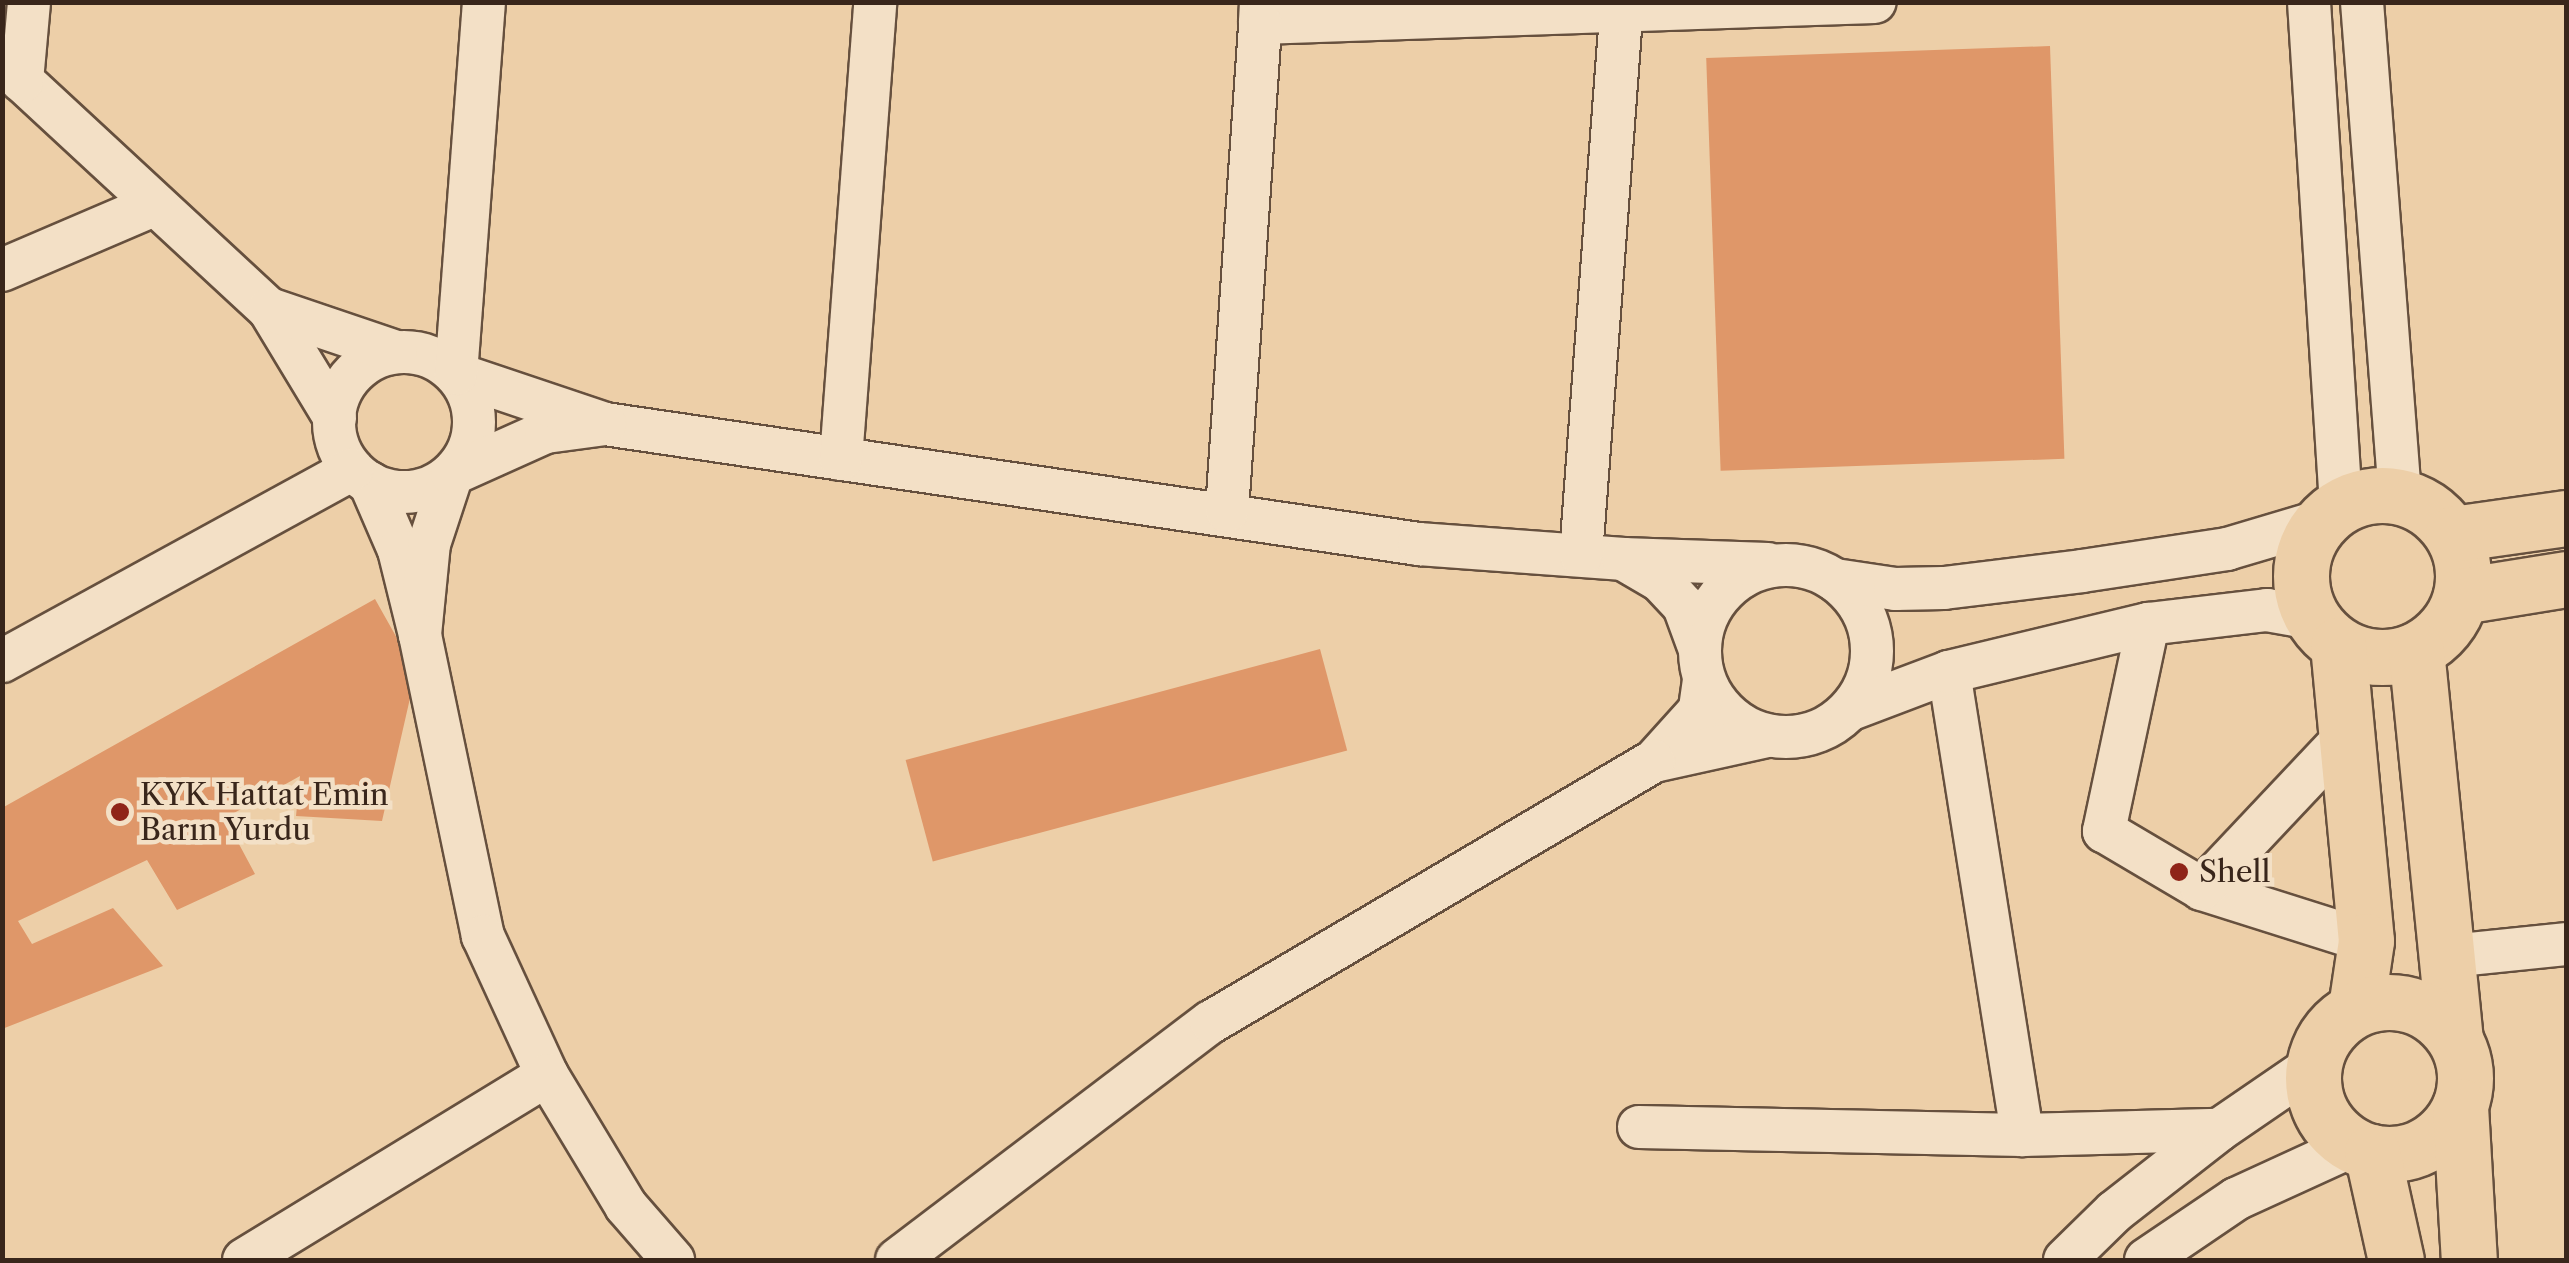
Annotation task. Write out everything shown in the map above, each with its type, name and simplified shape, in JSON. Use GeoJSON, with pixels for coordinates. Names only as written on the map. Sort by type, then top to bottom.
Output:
{"type":"FeatureCollection","features":[{"type":"Feature","properties":{"kind":"main road"},"geometry":{"type":"LineString","coordinates":[[2325,631],[2390,658],[2416,650],[2447,625],[2461,596],[2464,567],[2452,534],[2429,509],[2400,496],[2370,495],[2331,513],[2300,568],[2325,631],[2351,731],[2366,942],[2356,1008]]}},
{"type":"Feature","properties":{"kind":"main road"},"geometry":{"type":"LineString","coordinates":[[2452,534],[2566,518]]}},
{"type":"Feature","properties":{"kind":"main road"},"geometry":{"type":"LineString","coordinates":[[2461,596],[2566,579]]}},
{"type":"Feature","properties":{"kind":"main road"},"geometry":{"type":"LineString","coordinates":[[2416,650],[2450,956],[2454,1038],[2466,1072],[2460,1106],[2469,1260]]}},
{"type":"Feature","properties":{"kind":"main road"},"geometry":{"type":"LineString","coordinates":[[2396,1260],[2363,1148],[2322,1114],[2314,1064],[2326,1035],[2356,1008],[2405,1002],[2428,1011],[2454,1038]]}},
{"type":"Feature","properties":{"kind":"main road"},"geometry":{"type":"LineString","coordinates":[[2363,1148],[2410,1152],[2428,1144],[2460,1106]]}},
{"type":"Feature","properties":{"kind":"street"},"geometry":{"type":"LineString","coordinates":[[29,2],[12,72],[151,206],[269,309],[335,418],[340,451],[361,476],[398,550],[420,635],[483,936],[547,1075],[626,1206],[674,1260]]}},
{"type":"Feature","properties":{"kind":"street"},"geometry":{"type":"LineString","coordinates":[[456,374],[484,2]]}},
{"type":"Feature","properties":{"kind":"street"},"geometry":{"type":"LineString","coordinates":[[841,459],[875,2]]}},
{"type":"Feature","properties":{"kind":"street"},"geometry":{"type":"LineString","coordinates":[[1228,512],[1261,13],[1875,2]]}},
{"type":"Feature","properties":{"kind":"street"},"geometry":{"type":"LineString","coordinates":[[1835,580],[1895,589],[2063,574],[2226,549],[2331,513],[2309,2]]}},
{"type":"Feature","properties":{"kind":"street"},"geometry":{"type":"LineString","coordinates":[[2362,2],[2400,496]]}},
{"type":"Feature","properties":{"kind":"street"},"geometry":{"type":"LineString","coordinates":[[1581,555],[1622,5]]}},
{"type":"Feature","properties":{"kind":"street"},"geometry":{"type":"LineString","coordinates":[[2,270],[151,206]]}},
{"type":"Feature","properties":{"kind":"street"},"geometry":{"type":"LineString","coordinates":[[269,309],[396,352],[438,360],[456,374],[468,392],[473,436],[452,474],[429,544],[420,635]]}},
{"type":"Feature","properties":{"kind":"street"},"geometry":{"type":"LineString","coordinates":[[335,418],[343,388],[357,370],[396,352]]}},
{"type":"Feature","properties":{"kind":"street"},"geometry":{"type":"LineString","coordinates":[[456,374],[605,424],[1228,512],[1419,544],[1623,559],[1808,566],[1835,580],[1857,600],[1870,626],[1873,656],[1850,709]]}},
{"type":"Feature","properties":{"kind":"street"},"geometry":{"type":"LineString","coordinates":[[2,661],[361,476],[412,492],[546,432],[605,424]]}},
{"type":"Feature","properties":{"kind":"street"},"geometry":{"type":"LineString","coordinates":[[1623,559],[1661,581],[1684,606],[1702,664],[1729,716],[1768,736]]}},
{"type":"Feature","properties":{"kind":"street"},"geometry":{"type":"LineString","coordinates":[[1654,762],[1700,710],[1702,664],[1715,600],[1743,576],[1778,565]]}},
{"type":"Feature","properties":{"kind":"street"},"geometry":{"type":"LineString","coordinates":[[898,1260],[1211,1022],[1654,762],[1768,736],[1813,733],[1850,709],[1949,672],[2148,624],[2268,610],[2325,631]]}},
{"type":"Feature","properties":{"kind":"street"},"geometry":{"type":"LineString","coordinates":[[2148,624],[2104,831],[2202,888],[2366,942]]}},
{"type":"Feature","properties":{"kind":"street"},"geometry":{"type":"LineString","coordinates":[[1949,672],[2022,1135]]}},
{"type":"Feature","properties":{"kind":"street"},"geometry":{"type":"LineString","coordinates":[[2202,888],[2351,731]]}},
{"type":"Feature","properties":{"kind":"street"},"geometry":{"type":"LineString","coordinates":[[2450,956],[2566,944]]}},
{"type":"Feature","properties":{"kind":"street"},"geometry":{"type":"LineString","coordinates":[[2065,1260],[2114,1212],[2219,1130],[2314,1064]]}},
{"type":"Feature","properties":{"kind":"street"},"geometry":{"type":"LineString","coordinates":[[244,1260],[547,1075]]}},
{"type":"Feature","properties":{"kind":"street"},"geometry":{"type":"LineString","coordinates":[[1639,1127],[2022,1135],[2219,1130]]}},
{"type":"Feature","properties":{"kind":"street"},"geometry":{"type":"LineString","coordinates":[[2146,1260],[2236,1199],[2363,1148]]}},
{"type":"Feature","properties":{"kind":"building"},"geometry":{"type":"Polygon","coordinates":[[[2050,46],[2064,459],[1721,471],[1706,58],[2050,46]]]}},
{"type":"Feature","properties":{"kind":"building","name":"KYK Hattat Emin Barın Yurdu"},"geometry":{"type":"Polygon","coordinates":[[[375,599],[416,672],[382,821],[296,816],[300,776],[225,818],[255,874],[177,910],[147,860],[18,921],[32,944],[113,908],[163,966],[2,1029],[2,808],[375,599]]]}},
{"type":"Feature","properties":{"kind":"building"},"geometry":{"type":"Polygon","coordinates":[[[1320,649],[1347,750],[933,861],[906,760],[1320,649]]]}},
{"type":"Feature","properties":{"kind":"place","name":"KYK Hattat Emin Barın Yurdu"},"geometry":{"type":"Point","coordinates":[120,812]}},
{"type":"Feature","properties":{"kind":"place","name":"Shell"},"geometry":{"type":"Point","coordinates":[2179,872]}}]}
